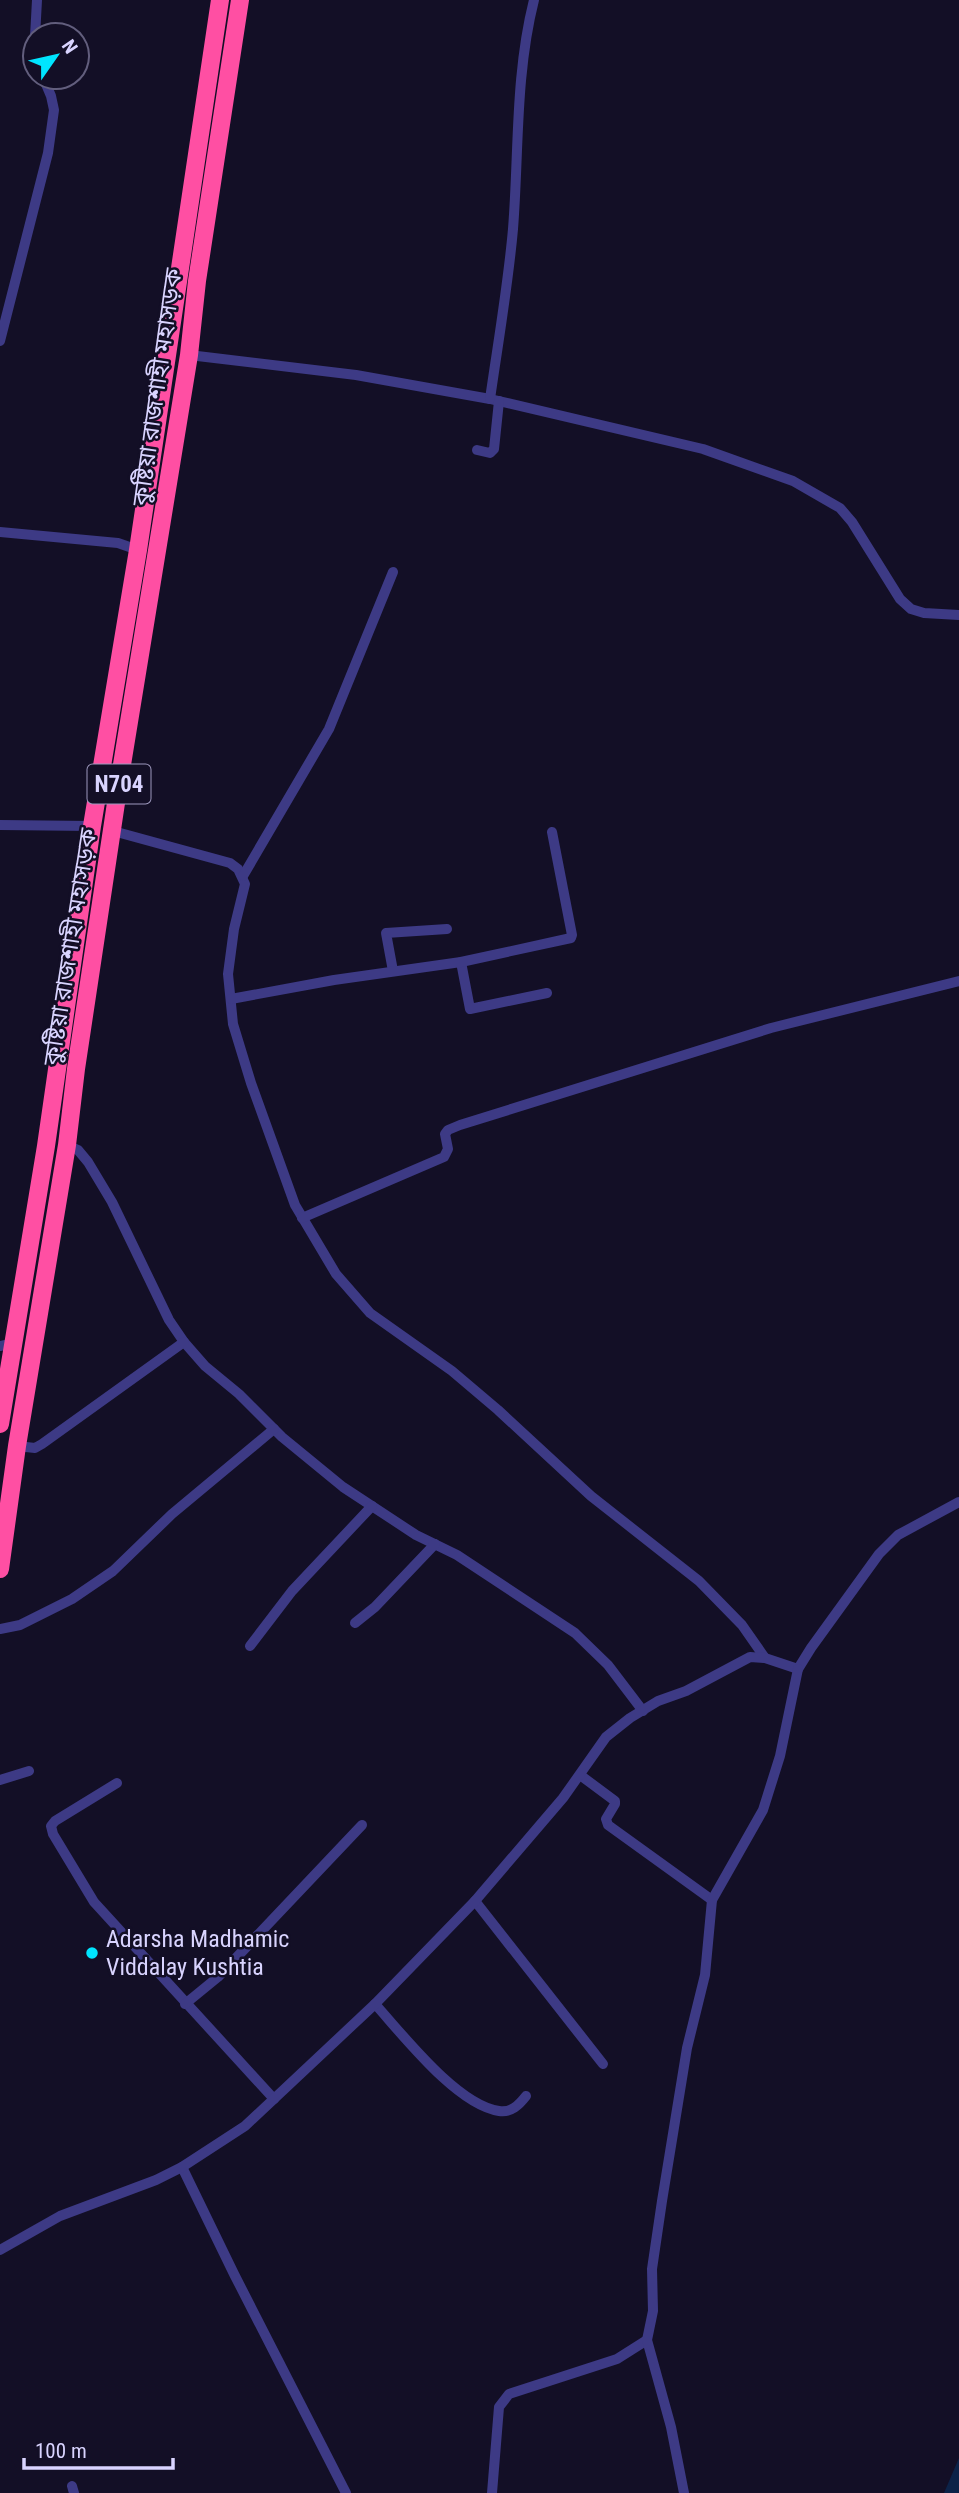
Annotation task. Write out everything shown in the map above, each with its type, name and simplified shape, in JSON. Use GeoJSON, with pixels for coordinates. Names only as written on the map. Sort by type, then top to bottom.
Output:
{"type":"FeatureCollection","features":[{"type":"Feature","properties":{"kind":"highway","name":"কুষ্টিয়া রাজশাহী মহাসড়ক"},"geometry":{"type":"LineString","coordinates":[[0,1569],[17,1446],[67,1145],[119,783],[189,355],[188,280],[220,0]]}},
{"type":"Feature","properties":{"kind":"highway","name":"কুষ্টিয়া রাজশাহী মহাসড়ক"},"geometry":{"type":"LineString","coordinates":[[0,1424],[5,1392],[7,1345],[46,1146],[92,826],[138,550],[240,0]]}},
{"type":"Feature","properties":{"kind":"highway"},"geometry":{"type":"LineString","coordinates":[[100,780],[119,783]]}},
{"type":"Feature","properties":{"kind":"highway"},"geometry":{"type":"LineString","coordinates":[[5,1392],[25,1397]]}},
{"type":"Feature","properties":{"kind":"street"},"geometry":{"type":"LineString","coordinates":[[36,21],[37,0]]}},
{"type":"Feature","properties":{"kind":"street"},"geometry":{"type":"LineString","coordinates":[[477,450],[490,453],[494,449],[495,400],[513,229],[518,110],[534,0]]}},
{"type":"Feature","properties":{"kind":"street"},"geometry":{"type":"LineString","coordinates":[[0,341],[48,153],[54,110],[49,91]]}},
{"type":"Feature","properties":{"kind":"street"},"geometry":{"type":"LineString","coordinates":[[189,355],[356,374],[495,400],[703,449],[793,481],[840,508],[852,522],[900,599],[911,609],[924,613],[959,615]]}},
{"type":"Feature","properties":{"kind":"street"},"geometry":{"type":"LineString","coordinates":[[0,532],[118,543],[138,550]]}},
{"type":"Feature","properties":{"kind":"street"},"geometry":{"type":"LineString","coordinates":[[243,876],[325,736],[393,572]]}},
{"type":"Feature","properties":{"kind":"street"},"geometry":{"type":"LineString","coordinates":[[0,825],[92,826]]}},
{"type":"Feature","properties":{"kind":"street"},"geometry":{"type":"LineString","coordinates":[[113,831],[230,863],[243,876],[245,884],[234,929],[228,974],[233,1024],[290,1194],[336,1274],[370,1312],[452,1371],[591,1496],[699,1581],[742,1625],[765,1658]]}},
{"type":"Feature","properties":{"kind":"street"},"geometry":{"type":"LineString","coordinates":[[231,999],[461,962],[571,938],[552,832]]}},
{"type":"Feature","properties":{"kind":"street"},"geometry":{"type":"LineString","coordinates":[[393,971],[386,933],[447,929]]}},
{"type":"Feature","properties":{"kind":"street"},"geometry":{"type":"LineString","coordinates":[[461,962],[470,1009],[547,993]]}},
{"type":"Feature","properties":{"kind":"street"},"geometry":{"type":"LineString","coordinates":[[302,1218],[444,1157],[448,1149],[445,1135],[448,1130],[460,1125],[771,1028],[959,981]]}},
{"type":"Feature","properties":{"kind":"street"},"geometry":{"type":"LineString","coordinates":[[67,1145],[78,1150],[88,1162],[139,1254],[154,1292],[184,1342],[205,1366],[343,1487],[416,1535],[457,1555],[575,1633],[608,1665],[643,1711]]}},
{"type":"Feature","properties":{"kind":"street"},"geometry":{"type":"LineString","coordinates":[[17,1446],[35,1448],[43,1444],[184,1342]]}},
{"type":"Feature","properties":{"kind":"street"},"geometry":{"type":"LineString","coordinates":[[0,1629],[20,1625],[62,1604],[113,1571],[172,1514],[274,1429]]}},
{"type":"Feature","properties":{"kind":"street"},"geometry":{"type":"LineString","coordinates":[[684,2493],[671,2427],[647,2340],[653,2311],[652,2269],[662,2201],[687,2048],[705,1975],[712,1900],[763,1810],[780,1756],[798,1669],[811,1648],[879,1554],[898,1535],[959,1502]]}},
{"type":"Feature","properties":{"kind":"street"},"geometry":{"type":"LineString","coordinates":[[250,1646],[292,1591],[372,1506]]}},
{"type":"Feature","properties":{"kind":"street"},"geometry":{"type":"LineString","coordinates":[[355,1623],[435,1544]]}},
{"type":"Feature","properties":{"kind":"street"},"geometry":{"type":"LineString","coordinates":[[0,2249],[61,2216],[156,2180],[182,2167],[245,2126],[375,2004],[475,1902],[563,1798],[606,1737],[630,1718],[658,1701],[686,1691],[750,1657],[765,1658],[798,1669]]}},
{"type":"Feature","properties":{"kind":"street"},"geometry":{"type":"LineString","coordinates":[[0,1780],[29,1771]]}},
{"type":"Feature","properties":{"kind":"street"},"geometry":{"type":"LineString","coordinates":[[580,1775],[615,1801],[606,1819],[608,1825],[712,1900]]}},
{"type":"Feature","properties":{"kind":"street"},"geometry":{"type":"LineString","coordinates":[[117,1783],[55,1821],[51,1826],[52,1833],[94,1902],[274,2099]]}},
{"type":"Feature","properties":{"kind":"street"},"geometry":{"type":"LineString","coordinates":[[185,2004],[218,1977],[362,1825]]}},
{"type":"Feature","properties":{"kind":"street"},"geometry":{"type":"LineString","coordinates":[[475,1902],[603,2064]]}},
{"type":"Feature","properties":{"kind":"street"},"geometry":{"type":"LineString","coordinates":[[375,2004],[440,2076],[478,2104],[499,2111],[509,2110],[517,2107],[526,2096]]}},
{"type":"Feature","properties":{"kind":"street"},"geometry":{"type":"LineString","coordinates":[[182,2167],[346,2493]]}},
{"type":"Feature","properties":{"kind":"street"},"geometry":{"type":"LineString","coordinates":[[492,2493],[499,2407],[509,2394],[617,2359],[647,2340]]}},
{"type":"Feature","properties":{"kind":"water"},"geometry":{"type":"Polygon","coordinates":[[[959,2458],[959,2493],[944,2493],[959,2458]]]}},
{"type":"Feature","properties":{"kind":"place","name":"Adarsha Madhamic Viddalay Kushtia"},"geometry":{"type":"Point","coordinates":[92,1953]}}]}
